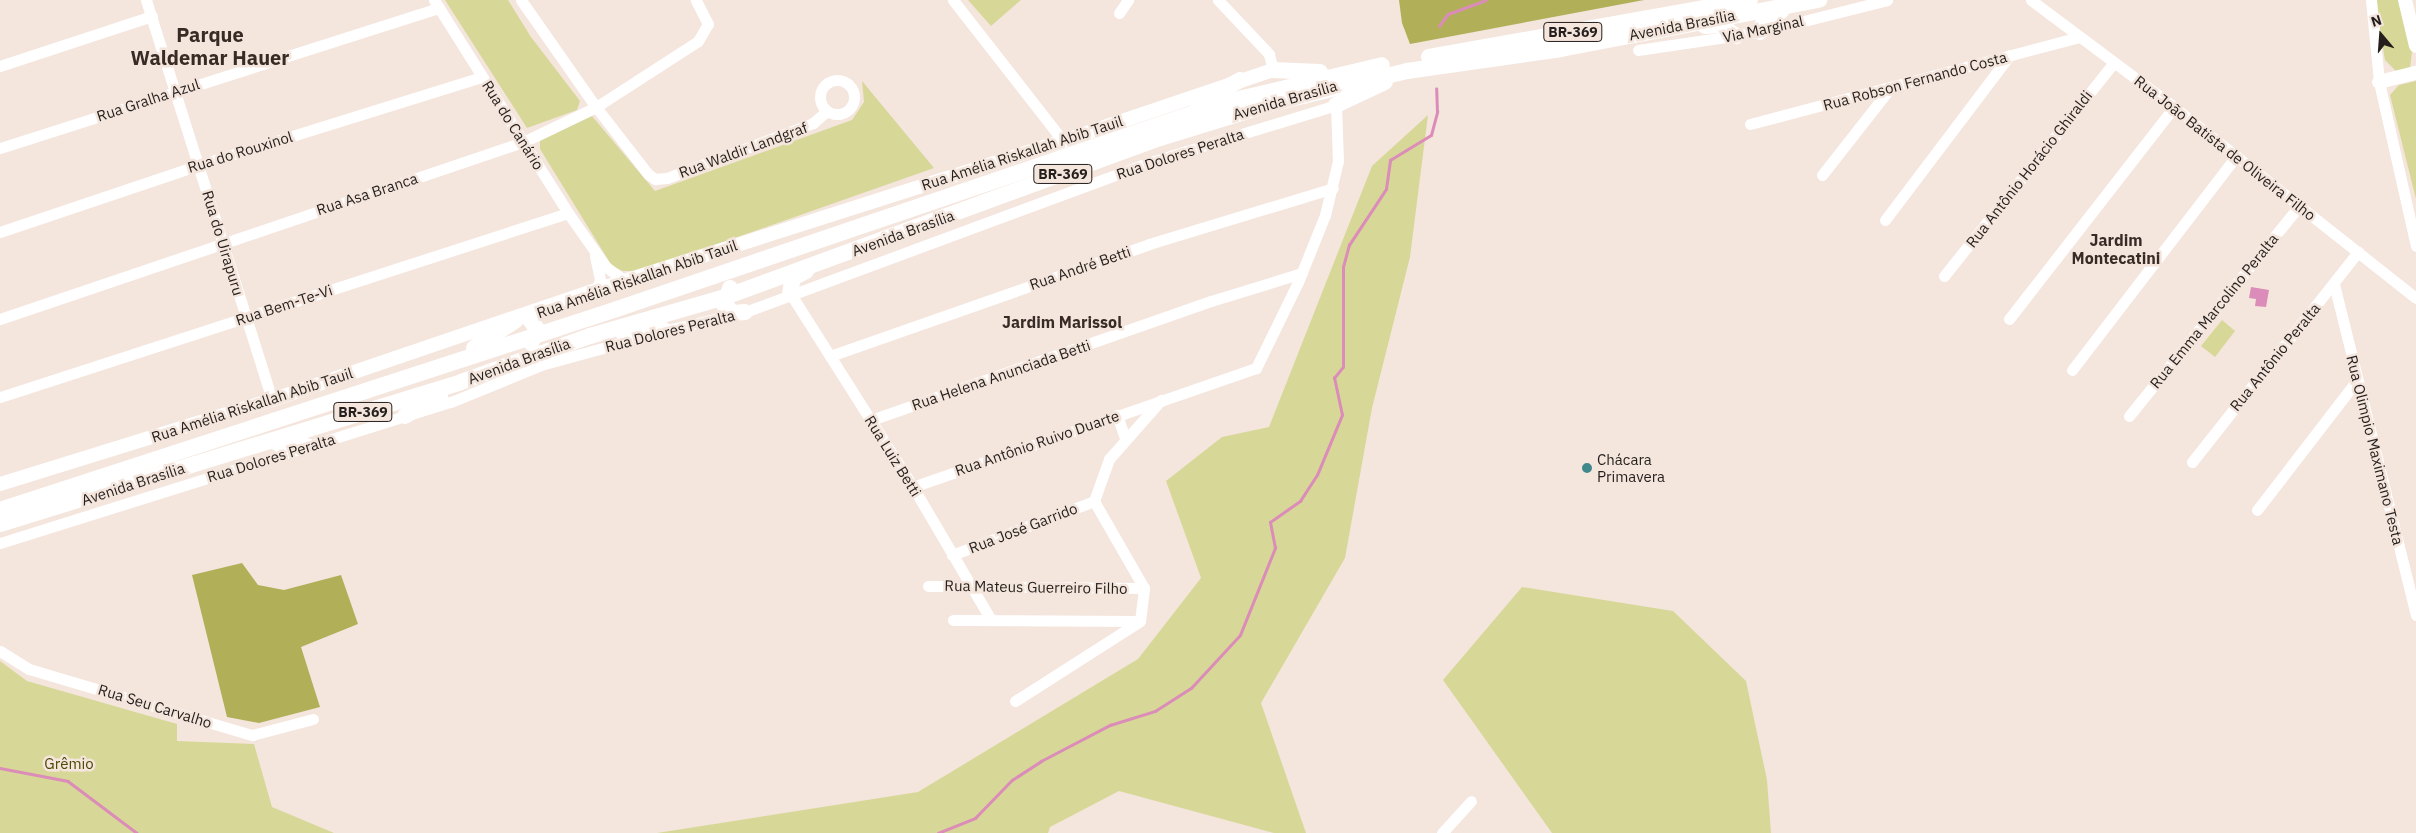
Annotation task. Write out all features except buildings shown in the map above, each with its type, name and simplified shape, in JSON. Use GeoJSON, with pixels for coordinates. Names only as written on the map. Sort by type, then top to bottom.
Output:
{"type":"FeatureCollection","features":[{"type":"Feature","properties":{"kind":"highway","name":"Avenida Brasília"},"geometry":{"type":"LineString","coordinates":[[0,510],[407,377],[528,323],[617,309],[811,245],[1226,102],[1342,72],[1750,0]]}},
{"type":"Feature","properties":{"kind":"highway","name":"Avenida Brasília"},"geometry":{"type":"LineString","coordinates":[[0,524],[122,489],[245,448],[460,382],[590,336],[725,297],[845,255],[1178,132],[1315,91],[1407,71],[1561,49],[1672,26],[1819,0]]}},
{"type":"Feature","properties":{"kind":"highway"},"geometry":{"type":"LineString","coordinates":[[1760,32],[1764,21],[1770,15],[1801,4]]}},
{"type":"Feature","properties":{"kind":"highway"},"geometry":{"type":"LineString","coordinates":[[1672,26],[1721,25],[1736,36]]}},
{"type":"Feature","properties":{"kind":"highway"},"geometry":{"type":"LineString","coordinates":[[1273,70],[1342,72]]}},
{"type":"Feature","properties":{"kind":"highway"},"geometry":{"type":"LineString","coordinates":[[1336,105],[1407,71]]}},
{"type":"Feature","properties":{"kind":"highway"},"geometry":{"type":"LineString","coordinates":[[1155,126],[1240,80]]}},
{"type":"Feature","properties":{"kind":"highway"},"geometry":{"type":"LineString","coordinates":[[745,312],[730,311],[725,306],[725,297],[736,281],[811,245]]}},
{"type":"Feature","properties":{"kind":"highway"},"geometry":{"type":"LineString","coordinates":[[790,293],[795,276],[845,255]]}},
{"type":"Feature","properties":{"kind":"highway"},"geometry":{"type":"LineString","coordinates":[[407,377],[528,323],[530,344],[485,372]]}},
{"type":"Feature","properties":{"kind":"highway"},"geometry":{"type":"LineString","coordinates":[[590,336],[664,330]]}},
{"type":"Feature","properties":{"kind":"highway"},"geometry":{"type":"LineString","coordinates":[[405,416],[460,382]]}},
{"type":"Feature","properties":{"kind":"highway"},"geometry":{"type":"LineString","coordinates":[[245,448],[287,442],[308,446]]}},
{"type":"Feature","properties":{"kind":"main road"},"geometry":{"type":"LineString","coordinates":[[2405,0],[2416,46]]}},
{"type":"Feature","properties":{"kind":"main road","name":"Rua Amélia Riskallah Abib Tauil"},"geometry":{"type":"LineString","coordinates":[[0,484],[528,323],[596,290],[1063,141],[1273,70]]}},
{"type":"Feature","properties":{"kind":"main road"},"geometry":{"type":"LineString","coordinates":[[2379,82],[2416,73]]}},
{"type":"Feature","properties":{"kind":"street","name":"Rua do Uirapuru"},"geometry":{"type":"LineString","coordinates":[[146,0],[176,90],[272,400]]}},
{"type":"Feature","properties":{"kind":"street"},"geometry":{"type":"LineString","coordinates":[[521,0],[596,107]]}},
{"type":"Feature","properties":{"kind":"street","name":"Rua Asa Branca"},"geometry":{"type":"LineString","coordinates":[[0,319],[223,241],[523,142],[596,107],[698,41],[708,24],[696,0]]}},
{"type":"Feature","properties":{"kind":"street"},"geometry":{"type":"LineString","coordinates":[[953,0],[1063,141]]}},
{"type":"Feature","properties":{"kind":"street"},"geometry":{"type":"LineString","coordinates":[[1119,13],[1128,0]]}},
{"type":"Feature","properties":{"kind":"street"},"geometry":{"type":"LineString","coordinates":[[1218,0],[1269,54],[1273,70]]}},
{"type":"Feature","properties":{"kind":"street","name":"Via Marginal"},"geometry":{"type":"LineString","coordinates":[[1638,50],[1760,32],[1887,0]]}},
{"type":"Feature","properties":{"kind":"street","name":"Rua João Batista de Oliveira Filho"},"geometry":{"type":"LineString","coordinates":[[2031,0],[2174,107],[2416,298]]}},
{"type":"Feature","properties":{"kind":"street"},"geometry":{"type":"LineString","coordinates":[[2371,0],[2379,82],[2416,246]]}},
{"type":"Feature","properties":{"kind":"street","name":"Rua do Canário"},"geometry":{"type":"LineString","coordinates":[[437,4],[593,250]]}},
{"type":"Feature","properties":{"kind":"street","name":"Rua Gralha Azul"},"geometry":{"type":"LineString","coordinates":[[0,148],[437,4]]}},
{"type":"Feature","properties":{"kind":"street"},"geometry":{"type":"LineString","coordinates":[[0,66],[152,16]]}},
{"type":"Feature","properties":{"kind":"street","name":"Rua Robson Fernando Costa"},"geometry":{"type":"LineString","coordinates":[[1750,124],[2079,37]]}},
{"type":"Feature","properties":{"kind":"street"},"geometry":{"type":"LineString","coordinates":[[1885,220],[2010,55]]}},
{"type":"Feature","properties":{"kind":"street","name":"Rua Antônio Horácio Ghiraldi"},"geometry":{"type":"LineString","coordinates":[[1944,276],[2114,62]]}},
{"type":"Feature","properties":{"kind":"street","name":"Rua do Rouxinol"},"geometry":{"type":"LineString","coordinates":[[0,232],[199,165],[482,77]]}},
{"type":"Feature","properties":{"kind":"street"},"geometry":{"type":"LineString","coordinates":[[1822,175],[1891,87]]}},
{"type":"Feature","properties":{"kind":"street","name":"Rua Antônio Ruivo Duarte"},"geometry":{"type":"LineString","coordinates":[[913,487],[1117,414],[1256,368],[1302,273],[1333,188],[1338,161],[1336,105]]}},
{"type":"Feature","properties":{"kind":"street","name":"Rua Dolores Peralta"},"geometry":{"type":"LineString","coordinates":[[0,543],[451,402],[541,365],[664,330],[745,312],[790,293],[1154,161],[1336,105]]}},
{"type":"Feature","properties":{"kind":"street","name":"Rua Waldir Landgraf"},"geometry":{"type":"LineString","coordinates":[[596,107],[648,174],[655,178],[667,178],[813,123],[827,111]]}},
{"type":"Feature","properties":{"kind":"street"},"geometry":{"type":"LineString","coordinates":[[2009,319],[2174,107]]}},
{"type":"Feature","properties":{"kind":"street"},"geometry":{"type":"LineString","coordinates":[[2072,370],[2236,156]]}},
{"type":"Feature","properties":{"kind":"street","name":"Rua André Betti"},"geometry":{"type":"LineString","coordinates":[[830,356],[1149,244],[1333,188]]}},
{"type":"Feature","properties":{"kind":"street","name":"Rua Emma Marcolino Peralta"},"geometry":{"type":"LineString","coordinates":[[2128,416],[2299,206]]}},
{"type":"Feature","properties":{"kind":"street","name":"Rua Bem-Te-Vi"},"geometry":{"type":"LineString","coordinates":[[0,397],[568,213]]}},
{"type":"Feature","properties":{"kind":"street"},"geometry":{"type":"LineString","coordinates":[[593,250],[606,267],[625,281]]}},
{"type":"Feature","properties":{"kind":"street"},"geometry":{"type":"LineString","coordinates":[[593,250],[599,274],[596,290]]}},
{"type":"Feature","properties":{"kind":"street","name":"Rua Antônio Peralta"},"geometry":{"type":"LineString","coordinates":[[2192,462],[2358,252]]}},
{"type":"Feature","properties":{"kind":"street","name":"Rua Helena Anunciada Betti"},"geometry":{"type":"LineString","coordinates":[[871,420],[1211,301],[1302,273]]}},
{"type":"Feature","properties":{"kind":"street","name":"Rua Olimpio Maximano Testa"},"geometry":{"type":"LineString","coordinates":[[2334,284],[2357,380],[2412,577],[2416,615]]}},
{"type":"Feature","properties":{"kind":"street","name":"Rua Luiz Betti"},"geometry":{"type":"LineString","coordinates":[[790,293],[913,487],[991,620]]}},
{"type":"Feature","properties":{"kind":"street"},"geometry":{"type":"LineString","coordinates":[[2256,510],[2357,380]]}},
{"type":"Feature","properties":{"kind":"street"},"geometry":{"type":"LineString","coordinates":[[1140,621],[1144,588],[1094,501],[1109,460],[1125,438],[1162,399]]}},
{"type":"Feature","properties":{"kind":"street"},"geometry":{"type":"LineString","coordinates":[[1117,414],[1125,438]]}},
{"type":"Feature","properties":{"kind":"street","name":"Rua José Garrido"},"geometry":{"type":"LineString","coordinates":[[952,555],[1094,501]]}},
{"type":"Feature","properties":{"kind":"street","name":"Rua Mateus Guerreiro Filho"},"geometry":{"type":"LineString","coordinates":[[928,586],[1144,588]]}},
{"type":"Feature","properties":{"kind":"street"},"geometry":{"type":"LineString","coordinates":[[953,620],[1140,621]]}},
{"type":"Feature","properties":{"kind":"street"},"geometry":{"type":"LineString","coordinates":[[1015,701],[1140,621]]}},
{"type":"Feature","properties":{"kind":"street","name":"Rua Seu Carvalho"},"geometry":{"type":"LineString","coordinates":[[0,651],[29,669],[252,736],[313,719]]}},
{"type":"Feature","properties":{"kind":"street"},"geometry":{"type":"LineString","coordinates":[[1442,833],[1471,800]]}},
{"type":"Feature","properties":{"kind":"green space"},"geometry":{"type":"Polygon","coordinates":[[[445,0],[508,0],[531,37],[580,101],[577,110],[527,128],[445,0]]]}},
{"type":"Feature","properties":{"kind":"green space"},"geometry":{"type":"Polygon","coordinates":[[[968,0],[1021,0],[991,26],[968,0]]]}},
{"type":"Feature","properties":{"kind":"green space"},"geometry":{"type":"Polygon","coordinates":[[[2375,0],[2402,0],[2413,44],[2410,68],[2397,72],[2385,60],[2375,0]]]}},
{"type":"Feature","properties":{"kind":"green space"},"geometry":{"type":"Polygon","coordinates":[[[862,81],[934,168],[641,271],[623,271],[612,266],[540,149],[540,141],[592,116],[655,191],[852,120],[864,102],[862,81]]]}},
{"type":"Feature","properties":{"kind":"green space"},"geometry":{"type":"Polygon","coordinates":[[[2416,81],[2416,199],[2390,95],[2399,85],[2416,81]]]}},
{"type":"Feature","properties":{"kind":"green space"},"geometry":{"type":"Polygon","coordinates":[[[1428,115],[1410,257],[1372,408],[1345,558],[1261,703],[1306,833],[1274,833],[1119,791],[1050,827],[1048,833],[657,833],[918,792],[1138,659],[1201,578],[1166,481],[1222,437],[1269,427],[1372,166],[1428,115]]]}},
{"type":"Feature","properties":{"kind":"green space"},"geometry":{"type":"Polygon","coordinates":[[[2222,320],[2235,331],[2215,357],[2201,346],[2222,320]]]}},
{"type":"Feature","properties":{"kind":"green space"},"geometry":{"type":"Polygon","coordinates":[[[1522,587],[1673,611],[1746,681],[1767,780],[1771,833],[1552,833],[1443,680],[1522,587]]]}},
{"type":"Feature","properties":{"kind":"green space","name":"Grêmio"},"geometry":{"type":"Polygon","coordinates":[[[0,661],[27,681],[177,724],[177,741],[254,744],[272,807],[334,833],[0,833],[0,661]]]}},
{"type":"Feature","properties":{"kind":"shaded area"},"geometry":{"type":"Polygon","coordinates":[[[1399,0],[1644,0],[1410,44],[1402,23],[1399,0]]]}},
{"type":"Feature","properties":{"kind":"shaded area"},"geometry":{"type":"Polygon","coordinates":[[[2251,287],[2269,290],[2266,307],[2255,306],[2256,299],[2249,298],[2251,287]]]}},
{"type":"Feature","properties":{"kind":"shaded area"},"geometry":{"type":"Polygon","coordinates":[[[242,563],[258,585],[284,590],[341,575],[358,624],[301,647],[320,707],[259,723],[227,717],[192,575],[242,563]]]}},
{"type":"Feature","properties":{"kind":"waterway"},"geometry":{"type":"LineString","coordinates":[[1439,26],[1448,14],[1486,0]]}},
{"type":"Feature","properties":{"kind":"waterway"},"geometry":{"type":"LineString","coordinates":[[938,833],[975,818],[1012,780],[1041,761],[1110,725],[1155,711],[1191,688],[1240,635],[1275,548],[1270,522],[1300,501],[1317,475],[1342,415],[1334,378],[1343,367],[1343,267],[1349,245],[1386,189],[1390,160],[1431,135],[1437,112],[1436,89]]}},
{"type":"Feature","properties":{"kind":"waterway"},"geometry":{"type":"LineString","coordinates":[[0,768],[68,781],[137,833]]}},
{"type":"Feature","properties":{"kind":"place","name":"Chácara Primavera"},"geometry":{"type":"Point","coordinates":[1587,468]}},
{"type":"Feature","properties":{"kind":"district","name":"Parque Waldemar Hauer"},"geometry":{"type":"Point","coordinates":[210,46]}},
{"type":"Feature","properties":{"kind":"district","name":"Jardim Montecatini"},"geometry":{"type":"Point","coordinates":[2116,249]}},
{"type":"Feature","properties":{"kind":"district","name":"Jardim Marissol"},"geometry":{"type":"Point","coordinates":[1062,322]}}]}
